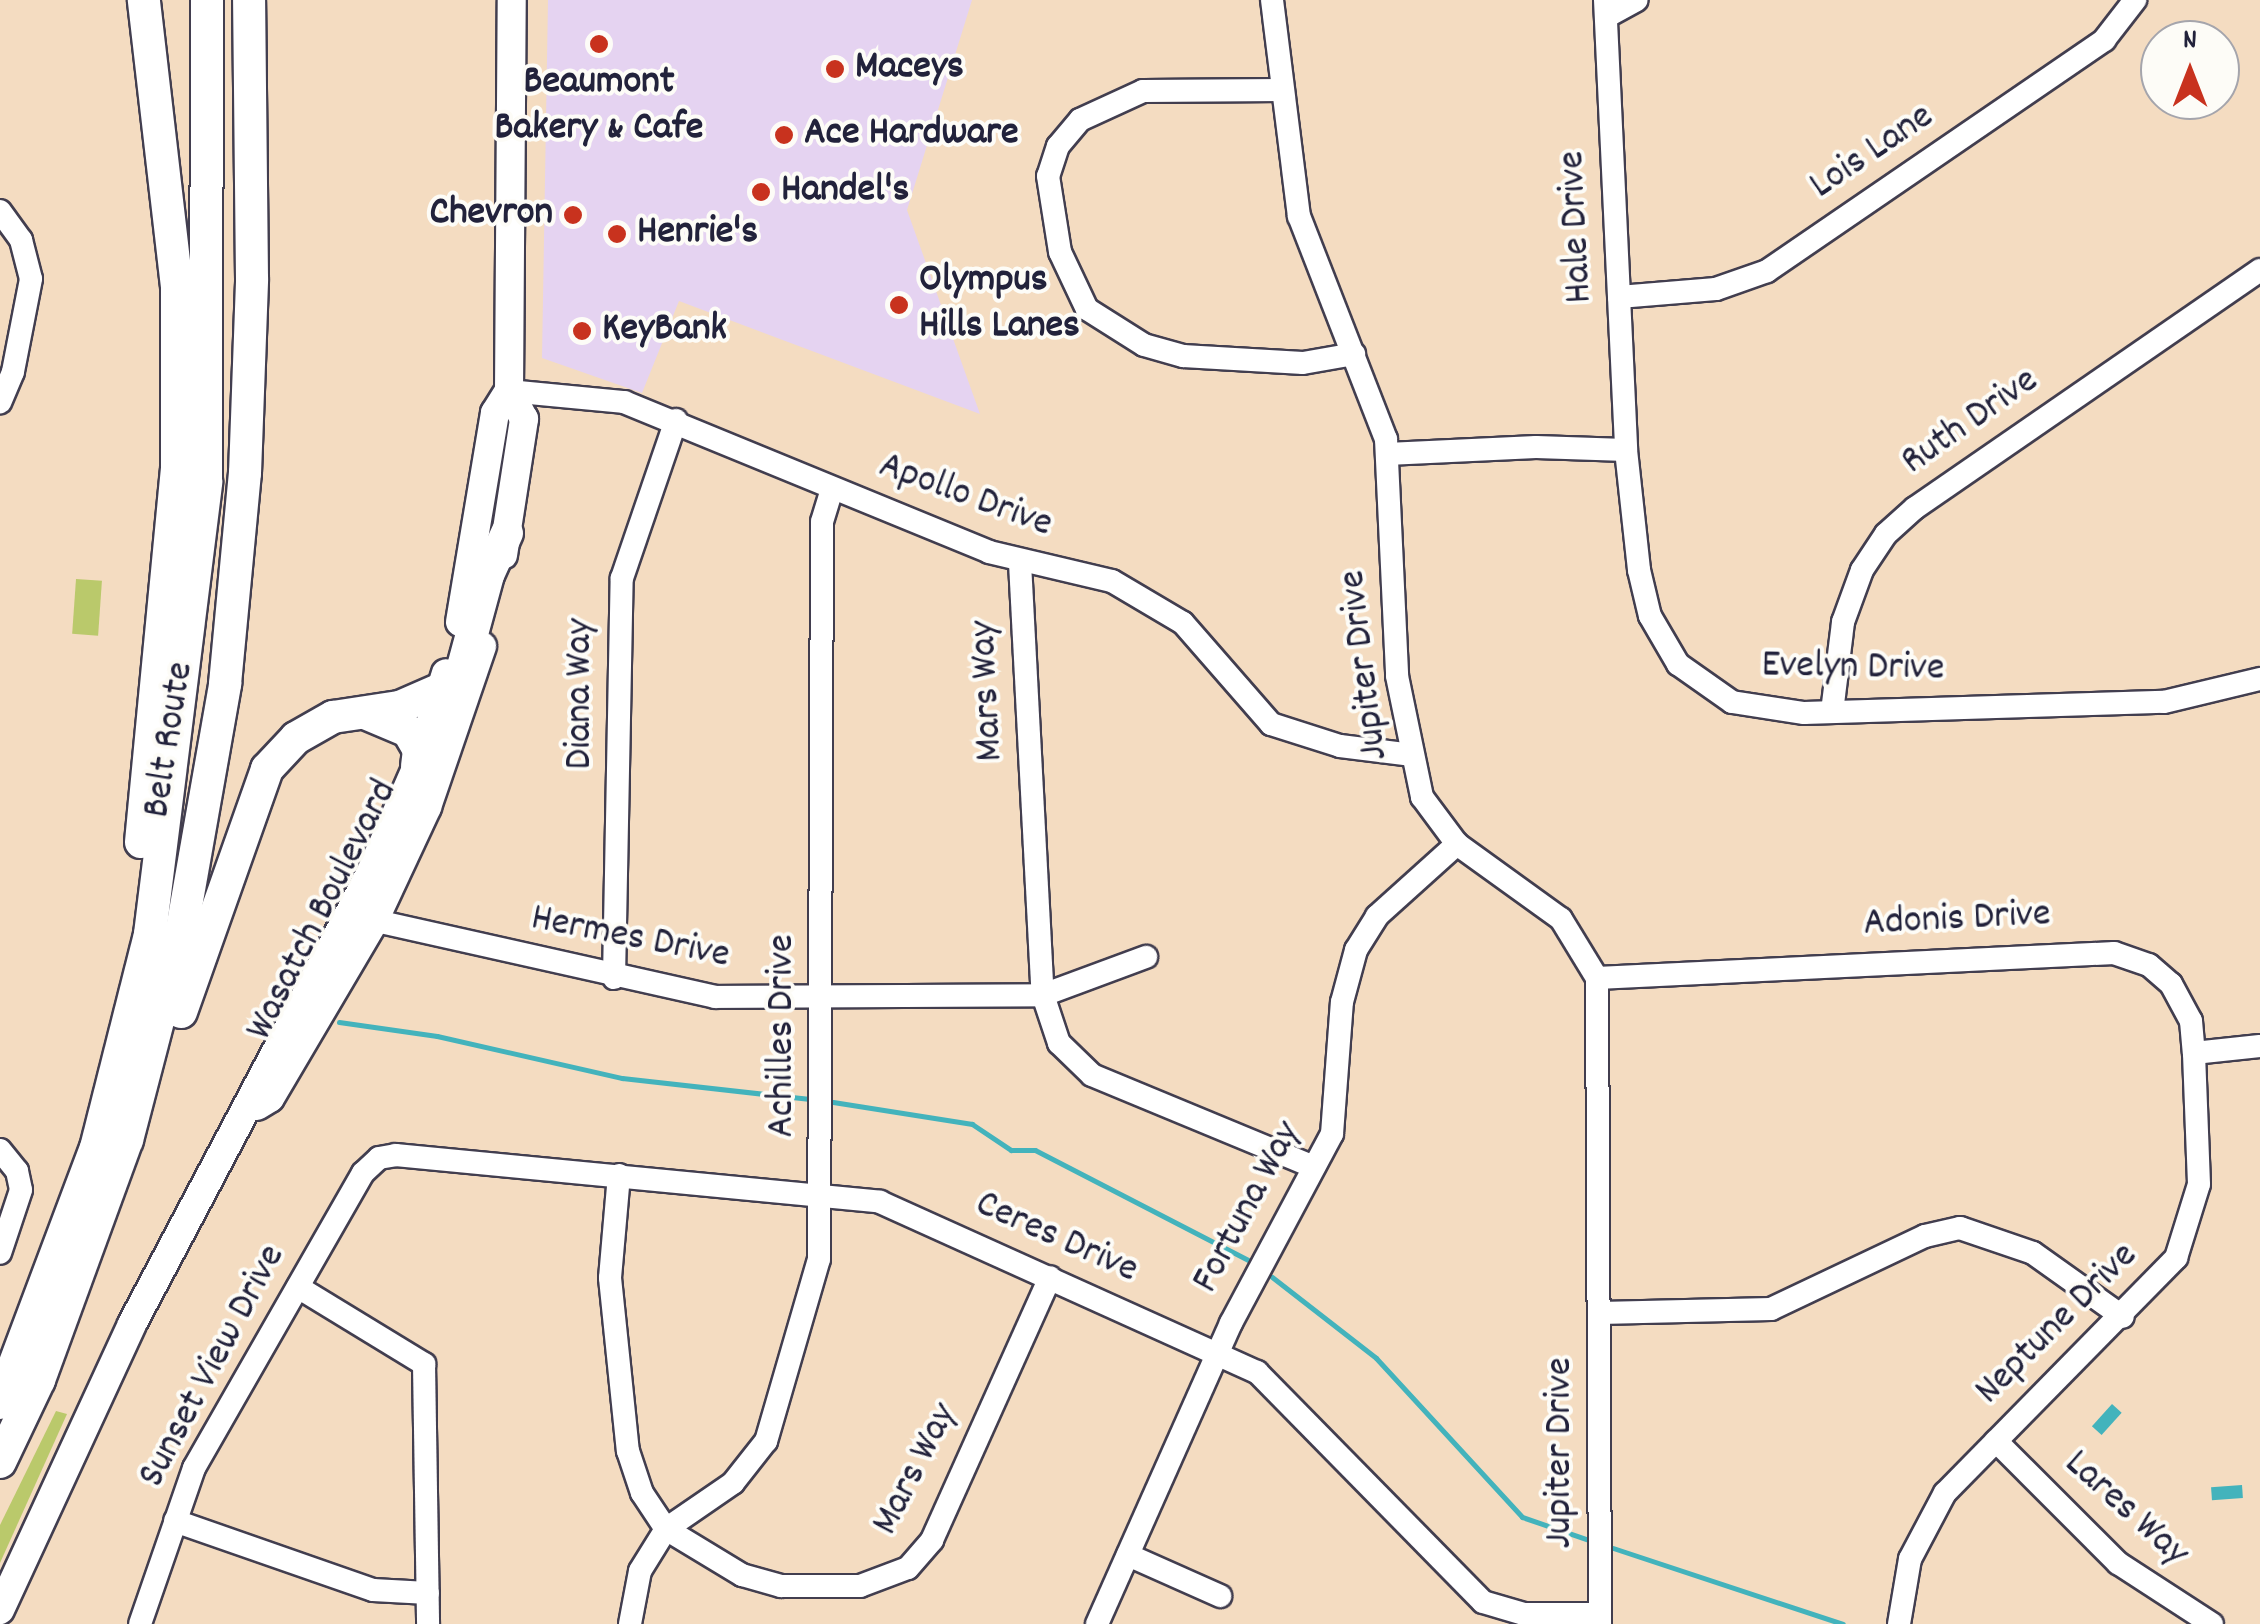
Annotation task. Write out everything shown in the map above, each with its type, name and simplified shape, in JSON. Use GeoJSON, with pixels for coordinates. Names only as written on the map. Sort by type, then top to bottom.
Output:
{"type":"FeatureCollection","features":[{"type":"Feature","properties":{"kind":"highway"},"geometry":{"type":"LineString","coordinates":[[96,1148],[132,926],[177,469],[177,288],[144,0]]}},
{"type":"Feature","properties":{"kind":"highway","name":"Belt Route"},"geometry":{"type":"LineString","coordinates":[[0,1403],[96,1148],[150,934],[206,482],[207,0]]}},
{"type":"Feature","properties":{"kind":"highway","name":"Belt Route"},"geometry":{"type":"LineString","coordinates":[[0,1462],[38,1380],[127,1140],[182,930],[225,684],[245,473],[252,298],[249,0]]}},
{"type":"Feature","properties":{"kind":"highway"},"geometry":{"type":"LineString","coordinates":[[38,1380],[137,1150],[253,794],[296,738],[355,712],[400,707],[440,691],[464,667],[488,575],[507,533]]}},
{"type":"Feature","properties":{"kind":"highway"},"geometry":{"type":"LineString","coordinates":[[355,712],[386,718],[408,732],[419,750],[417,766]]}},
{"type":"Feature","properties":{"kind":"main road","name":"Wasatch Boulevard"},"geometry":{"type":"LineString","coordinates":[[0,1610],[132,1324],[251,1109],[257,1083],[362,918],[468,697],[507,533],[524,418],[509,390],[512,0]]}},
{"type":"Feature","properties":{"kind":"main road","name":"Wasatch Boulevard"},"geometry":{"type":"LineString","coordinates":[[362,918],[440,691],[471,572],[495,414],[509,390]]}},
{"type":"Feature","properties":{"kind":"street","name":"Jupiter Drive"},"geometry":{"type":"LineString","coordinates":[[1272,0],[1299,216],[1383,424],[1393,637],[1412,755],[1430,813],[1457,844],[1561,919],[1597,978],[1600,1619]]}},
{"type":"Feature","properties":{"kind":"street"},"geometry":{"type":"LineString","coordinates":[[1605,8],[1637,0]]}},
{"type":"Feature","properties":{"kind":"street","name":"Lois Lane"},"geometry":{"type":"LineString","coordinates":[[1619,297],[1716,290],[1767,271],[2104,40],[2136,0]]}},
{"type":"Feature","properties":{"kind":"street","name":"Hale Drive"},"geometry":{"type":"LineString","coordinates":[[1605,8],[1626,450]]}},
{"type":"Feature","properties":{"kind":"street"},"geometry":{"type":"LineString","coordinates":[[1282,90],[1143,92],[1080,120],[1058,146],[1048,176],[1065,273],[1087,309],[1164,352],[1302,364],[1354,354]]}},
{"type":"Feature","properties":{"kind":"street"},"geometry":{"type":"LineString","coordinates":[[0,210],[20,240],[30,279],[13,372],[0,402]]}},
{"type":"Feature","properties":{"kind":"street","name":"Ruth Drive"},"geometry":{"type":"LineString","coordinates":[[1832,712],[1846,612],[1862,570],[1886,534],[1931,496],[2260,270]]}},
{"type":"Feature","properties":{"kind":"street","name":"Apollo Drive"},"geometry":{"type":"LineString","coordinates":[[509,390],[596,395],[676,420],[832,489],[1020,563],[1100,577],[1156,603],[1194,634],[1249,706],[1271,724],[1340,746],[1412,755]]}},
{"type":"Feature","properties":{"kind":"street","name":"Diana Way"},"geometry":{"type":"LineString","coordinates":[[614,978],[622,578],[676,420]]}},
{"type":"Feature","properties":{"kind":"street"},"geometry":{"type":"LineString","coordinates":[[1387,454],[1626,450]]}},
{"type":"Feature","properties":{"kind":"street","name":"Evelyn Drive"},"geometry":{"type":"LineString","coordinates":[[1626,450],[1641,585],[1658,632],[1678,664],[1706,688],[1747,707],[1832,712],[2180,701],[2260,679]]}},
{"type":"Feature","properties":{"kind":"street","name":"Achilles Drive"},"geometry":{"type":"LineString","coordinates":[[666,1529],[734,1482],[772,1429],[818,1268],[822,1191],[822,522],[832,489]]}},
{"type":"Feature","properties":{"kind":"street","name":"Mars Way"},"geometry":{"type":"LineString","coordinates":[[1020,563],[1043,995]]}},
{"type":"Feature","properties":{"kind":"street","name":"Fortuna Way"},"geometry":{"type":"LineString","coordinates":[[1097,1624],[1218,1352],[1314,1167],[1338,1109],[1342,1002],[1356,950],[1391,902],[1457,844]]}},
{"type":"Feature","properties":{"kind":"street","name":"Hermes Drive"},"geometry":{"type":"LineString","coordinates":[[362,918],[614,978],[715,997],[1043,995],[1146,957]]}},
{"type":"Feature","properties":{"kind":"street","name":"Adonis Drive"},"geometry":{"type":"LineString","coordinates":[[1597,978],[2114,953],[2149,966],[2171,984],[2191,1021],[2194,1053]]}},
{"type":"Feature","properties":{"kind":"street"},"geometry":{"type":"LineString","coordinates":[[1043,995],[1059,1043],[1083,1068],[1314,1167]]}},
{"type":"Feature","properties":{"kind":"street"},"geometry":{"type":"LineString","coordinates":[[2194,1053],[2260,1046]]}},
{"type":"Feature","properties":{"kind":"street","name":"Neptune Drive"},"geometry":{"type":"LineString","coordinates":[[1898,1624],[1904,1581],[1924,1524],[1957,1478],[2123,1317],[2176,1258],[2194,1213],[2200,1169],[2194,1053]]}},
{"type":"Feature","properties":{"kind":"street"},"geometry":{"type":"LineString","coordinates":[[0,1150],[21,1184],[0,1254]]}},
{"type":"Feature","properties":{"kind":"street","name":"Ceres Drive"},"geometry":{"type":"LineString","coordinates":[[379,1158],[822,1191],[880,1202],[1218,1352],[1270,1382],[1470,1594],[1510,1612],[1600,1619]]}},
{"type":"Feature","properties":{"kind":"street","name":"Sunset View Drive"},"geometry":{"type":"LineString","coordinates":[[140,1624],[194,1468],[363,1172],[379,1158]]}},
{"type":"Feature","properties":{"kind":"street"},"geometry":{"type":"LineString","coordinates":[[620,1175],[611,1290],[628,1451],[642,1493],[666,1529],[640,1572],[630,1624]]}},
{"type":"Feature","properties":{"kind":"street"},"geometry":{"type":"LineString","coordinates":[[1600,1313],[1771,1309],[1926,1236],[1960,1228],[2033,1253],[2123,1317]]}},
{"type":"Feature","properties":{"kind":"street","name":"Mars Way"},"geometry":{"type":"LineString","coordinates":[[666,1529],[742,1575],[782,1586],[860,1586],[908,1568],[932,1540],[1050,1277]]}},
{"type":"Feature","properties":{"kind":"street"},"geometry":{"type":"LineString","coordinates":[[298,1287],[424,1364],[428,1624]]}},
{"type":"Feature","properties":{"kind":"street","name":"Lares Way"},"geometry":{"type":"LineString","coordinates":[[1996,1440],[2118,1563],[2212,1624]]}},
{"type":"Feature","properties":{"kind":"street"},"geometry":{"type":"LineString","coordinates":[[175,1522],[374,1590],[428,1593]]}},
{"type":"Feature","properties":{"kind":"street"},"geometry":{"type":"LineString","coordinates":[[1128,1555],[1220,1596]]}},
{"type":"Feature","properties":{"kind":"shaded area"},"geometry":{"type":"Polygon","coordinates":[[[548,0],[972,0],[907,210],[980,414],[679,301],[642,393],[542,358],[548,0]]]}},
{"type":"Feature","properties":{"kind":"green space"},"geometry":{"type":"Polygon","coordinates":[[[76,579],[102,581],[98,636],[72,634],[76,579]]]}},
{"type":"Feature","properties":{"kind":"green space"},"geometry":{"type":"Polygon","coordinates":[[[56,1411],[67,1414],[0,1563],[0,1525],[56,1411]]]}},
{"type":"Feature","properties":{"kind":"water"},"geometry":{"type":"Polygon","coordinates":[[[2112,1404],[2122,1413],[2102,1435],[2092,1426],[2112,1404]]]}},
{"type":"Feature","properties":{"kind":"water"},"geometry":{"type":"Polygon","coordinates":[[[2242,1485],[2243,1498],[2212,1500],[2211,1487],[2242,1485]]]}},
{"type":"Feature","properties":{"kind":"waterway"},"geometry":{"type":"LineString","coordinates":[[339,1022],[437,1036],[622,1078],[808,1099]]}},
{"type":"Feature","properties":{"kind":"waterway"},"geometry":{"type":"LineString","coordinates":[[833,1102],[972,1124],[1011,1150],[1035,1150],[1250,1261]]}},
{"type":"Feature","properties":{"kind":"waterway"},"geometry":{"type":"LineString","coordinates":[[1272,1277],[1376,1358],[1522,1517],[1586,1539]]}},
{"type":"Feature","properties":{"kind":"waterway"},"geometry":{"type":"LineString","coordinates":[[1613,1548],[1843,1624]]}},
{"type":"Feature","properties":{"kind":"place","name":"Beaumont Bakery & Cafe"},"geometry":{"type":"Point","coordinates":[599,44]}},
{"type":"Feature","properties":{"kind":"place","name":"Maceys"},"geometry":{"type":"Point","coordinates":[835,69]}},
{"type":"Feature","properties":{"kind":"place","name":"Ace Hardware"},"geometry":{"type":"Point","coordinates":[784,135]}},
{"type":"Feature","properties":{"kind":"place","name":"Handel's"},"geometry":{"type":"Point","coordinates":[761,192]}},
{"type":"Feature","properties":{"kind":"place","name":"Chevron"},"geometry":{"type":"Point","coordinates":[573,215]}},
{"type":"Feature","properties":{"kind":"place","name":"Henrie's"},"geometry":{"type":"Point","coordinates":[617,234]}},
{"type":"Feature","properties":{"kind":"place","name":"Olympus Hills Lanes"},"geometry":{"type":"Point","coordinates":[899,305]}},
{"type":"Feature","properties":{"kind":"place","name":"KeyBank"},"geometry":{"type":"Point","coordinates":[582,331]}}]}
